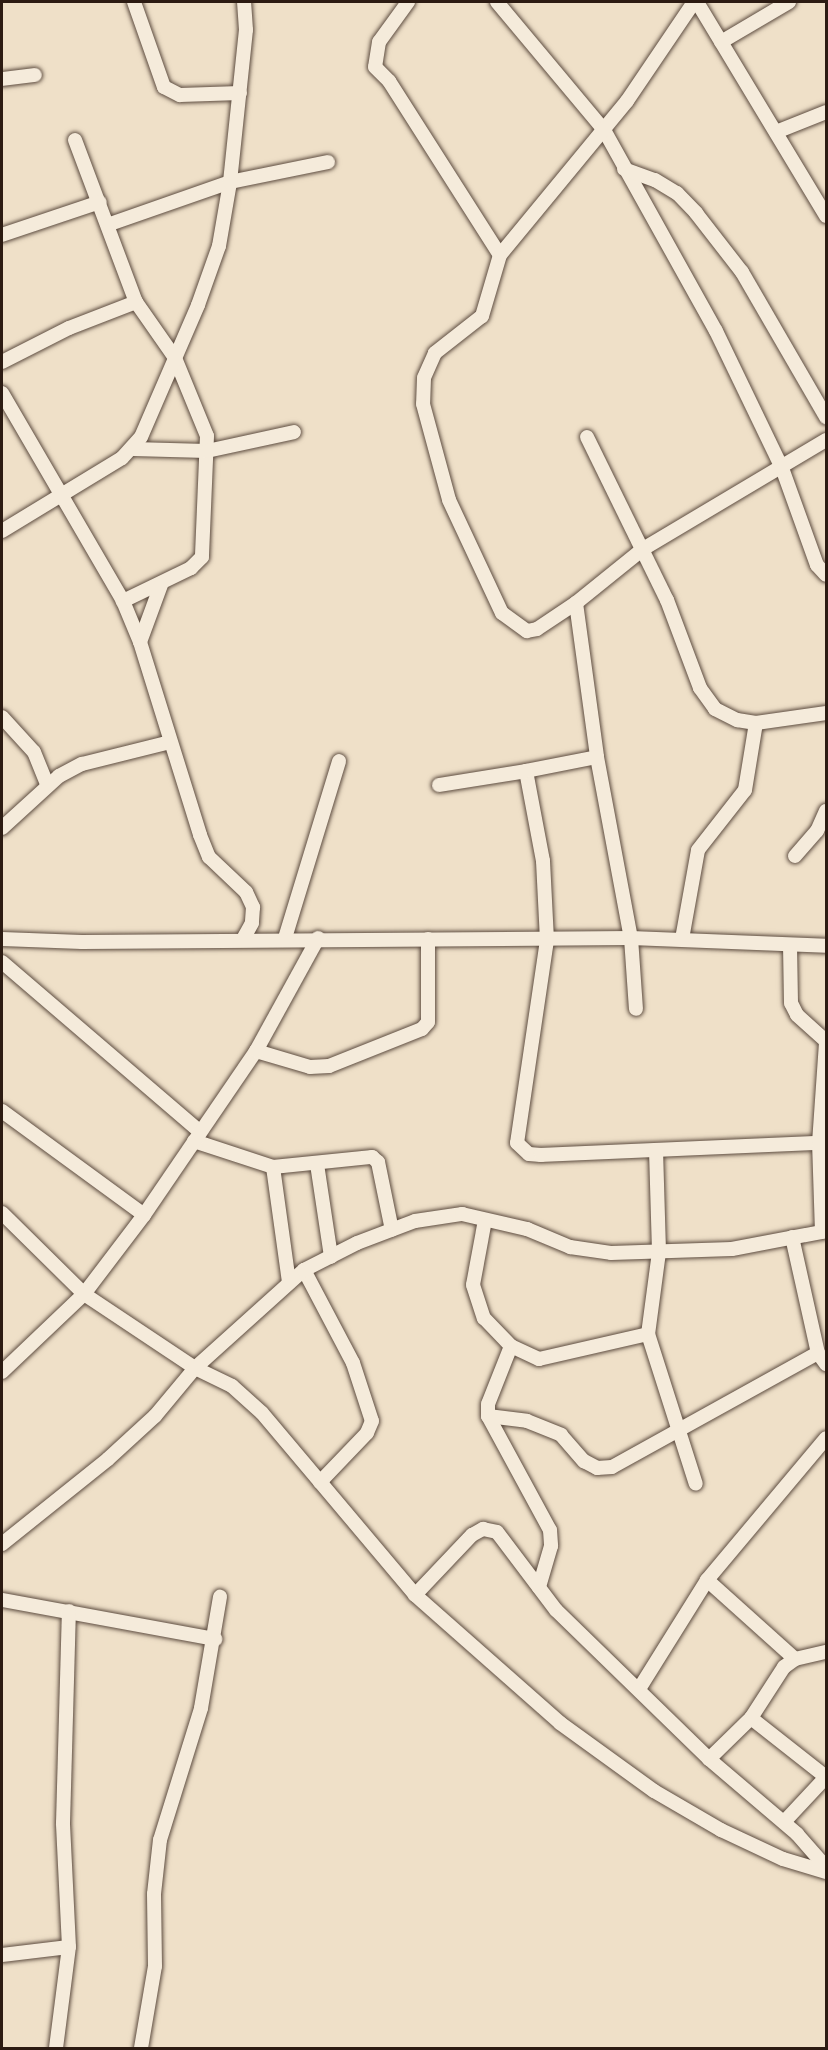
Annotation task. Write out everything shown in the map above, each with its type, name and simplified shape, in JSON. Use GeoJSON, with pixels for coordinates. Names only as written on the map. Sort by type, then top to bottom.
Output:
{"type":"FeatureCollection","features":[{"type":"Feature","properties":{"kind":"street"},"geometry":{"type":"LineString","coordinates":[[134,2],[164,87],[180,95],[240,93]]}},
{"type":"Feature","properties":{"kind":"street"},"geometry":{"type":"LineString","coordinates":[[133,449],[175,358],[219,246],[230,182],[240,93],[246,30],[244,2]]}},
{"type":"Feature","properties":{"kind":"street"},"geometry":{"type":"LineString","coordinates":[[408,2],[379,42],[375,67],[389,81],[500,255]]}},
{"type":"Feature","properties":{"kind":"street"},"geometry":{"type":"LineString","coordinates":[[497,2],[604,130],[716,331],[782,468],[817,565],[826,575]]}},
{"type":"Feature","properties":{"kind":"street"},"geometry":{"type":"LineString","coordinates":[[826,216],[696,2],[604,130],[500,255],[482,316],[435,353],[424,378],[423,404],[457,524],[502,613],[527,631],[537,629],[576,603],[643,549],[826,440]]}},
{"type":"Feature","properties":{"kind":"street"},"geometry":{"type":"LineString","coordinates":[[721,42],[789,2]]}},
{"type":"Feature","properties":{"kind":"street"},"geometry":{"type":"LineString","coordinates":[[2,79],[35,75]]}},
{"type":"Feature","properties":{"kind":"street"},"geometry":{"type":"LineString","coordinates":[[776,132],[826,112]]}},
{"type":"Feature","properties":{"kind":"street"},"geometry":{"type":"LineString","coordinates":[[75,140],[110,224],[136,302],[175,358],[202,417],[207,451],[202,557],[191,568],[161,585],[123,601]]}},
{"type":"Feature","properties":{"kind":"street"},"geometry":{"type":"LineString","coordinates":[[110,224],[230,182],[328,162]]}},
{"type":"Feature","properties":{"kind":"street"},"geometry":{"type":"LineString","coordinates":[[624,169],[662,184],[696,213],[742,272],[826,417]]}},
{"type":"Feature","properties":{"kind":"street"},"geometry":{"type":"LineString","coordinates":[[2,234],[100,202]]}},
{"type":"Feature","properties":{"kind":"street"},"geometry":{"type":"LineString","coordinates":[[2,362],[69,328],[136,302]]}},
{"type":"Feature","properties":{"kind":"street"},"geometry":{"type":"LineString","coordinates":[[2,393],[57,495],[123,601],[140,642],[170,742],[209,857],[246,892],[253,907],[252,923],[243,939]]}},
{"type":"Feature","properties":{"kind":"street"},"geometry":{"type":"LineString","coordinates":[[2,531],[133,449],[207,451],[294,432]]}},
{"type":"Feature","properties":{"kind":"street"},"geometry":{"type":"LineString","coordinates":[[586,437],[668,600],[700,688],[715,709],[736,720],[756,723],[826,713]]}},
{"type":"Feature","properties":{"kind":"street"},"geometry":{"type":"LineString","coordinates":[[140,642],[161,585]]}},
{"type":"Feature","properties":{"kind":"street"},"geometry":{"type":"LineString","coordinates":[[576,603],[597,757],[631,938],[636,1009]]}},
{"type":"Feature","properties":{"kind":"street"},"geometry":{"type":"LineString","coordinates":[[2,717],[34,752],[47,784]]}},
{"type":"Feature","properties":{"kind":"street"},"geometry":{"type":"LineString","coordinates":[[682,939],[698,849],[745,790],[756,723]]}},
{"type":"Feature","properties":{"kind":"street"},"geometry":{"type":"LineString","coordinates":[[2,828],[47,784],[82,764],[170,742]]}},
{"type":"Feature","properties":{"kind":"street"},"geometry":{"type":"LineString","coordinates":[[439,784],[597,757]]}},
{"type":"Feature","properties":{"kind":"street"},"geometry":{"type":"LineString","coordinates":[[285,938],[339,760]]}},
{"type":"Feature","properties":{"kind":"street"},"geometry":{"type":"LineString","coordinates":[[525,771],[543,861],[547,940],[517,1143],[529,1154],[541,1155],[819,1143]]}},
{"type":"Feature","properties":{"kind":"street"},"geometry":{"type":"LineString","coordinates":[[795,856],[817,831],[826,811]]}},
{"type":"Feature","properties":{"kind":"street"},"geometry":{"type":"LineString","coordinates":[[2,939],[82,942],[285,938],[547,940],[631,938],[826,946]]}},
{"type":"Feature","properties":{"kind":"street"},"geometry":{"type":"LineString","coordinates":[[2,1372],[84,1294],[144,1215],[256,1051],[318,938]]}},
{"type":"Feature","properties":{"kind":"street"},"geometry":{"type":"LineString","coordinates":[[256,1051],[310,1067],[329,1066],[422,1029],[428,1022],[428,939]]}},
{"type":"Feature","properties":{"kind":"street"},"geometry":{"type":"LineString","coordinates":[[2,1544],[108,1459],[155,1416],[195,1368],[304,1270],[415,1221],[462,1214],[527,1229],[570,1248],[612,1253],[732,1249],[824,1231],[819,1143],[826,1041],[797,1015],[791,1003],[789,945]]}},
{"type":"Feature","properties":{"kind":"street"},"geometry":{"type":"LineString","coordinates":[[2,962],[197,1137],[273,1167],[376,1159],[392,1230]]}},
{"type":"Feature","properties":{"kind":"street"},"geometry":{"type":"LineString","coordinates":[[2,1111],[144,1215]]}},
{"type":"Feature","properties":{"kind":"street"},"geometry":{"type":"LineString","coordinates":[[656,1150],[659,1252],[648,1334],[696,1484]]}},
{"type":"Feature","properties":{"kind":"street"},"geometry":{"type":"LineString","coordinates":[[317,1164],[331,1257]]}},
{"type":"Feature","properties":{"kind":"street"},"geometry":{"type":"LineString","coordinates":[[273,1167],[289,1283]]}},
{"type":"Feature","properties":{"kind":"street"},"geometry":{"type":"LineString","coordinates":[[2,1213],[84,1294],[195,1368],[232,1386],[262,1413],[415,1595],[560,1723],[654,1791],[763,1851],[826,1872]]}},
{"type":"Feature","properties":{"kind":"street"},"geometry":{"type":"LineString","coordinates":[[485,1220],[472,1285],[484,1318],[511,1346],[539,1359],[648,1334]]}},
{"type":"Feature","properties":{"kind":"street"},"geometry":{"type":"LineString","coordinates":[[488,1416],[527,1421],[561,1435],[584,1461],[597,1468],[612,1467],[678,1431],[822,1359],[792,1238]]}},
{"type":"Feature","properties":{"kind":"street"},"geometry":{"type":"LineString","coordinates":[[304,1270],[353,1364],[372,1421],[367,1433],[321,1482]]}},
{"type":"Feature","properties":{"kind":"street"},"geometry":{"type":"LineString","coordinates":[[511,1346],[488,1404],[488,1416],[550,1530],[551,1546],[539,1587]]}},
{"type":"Feature","properties":{"kind":"street"},"geometry":{"type":"LineString","coordinates":[[639,1689],[707,1580],[826,1438]]}},
{"type":"Feature","properties":{"kind":"street"},"geometry":{"type":"LineString","coordinates":[[415,1595],[471,1535],[483,1529],[496,1532],[556,1610],[709,1759],[784,1822],[826,1867]]}},
{"type":"Feature","properties":{"kind":"street"},"geometry":{"type":"LineString","coordinates":[[707,1580],[795,1659]]}},
{"type":"Feature","properties":{"kind":"street"},"geometry":{"type":"LineString","coordinates":[[141,2049],[155,1966],[154,1894],[160,1840],[201,1708],[216,1639],[220,1597]]}},
{"type":"Feature","properties":{"kind":"street"},"geometry":{"type":"LineString","coordinates":[[2,1600],[216,1639]]}},
{"type":"Feature","properties":{"kind":"street"},"geometry":{"type":"LineString","coordinates":[[56,2049],[69,1947],[63,1823],[69,1611]]}},
{"type":"Feature","properties":{"kind":"street"},"geometry":{"type":"LineString","coordinates":[[709,1759],[751,1718],[784,1667],[795,1659],[826,1652]]}},
{"type":"Feature","properties":{"kind":"street"},"geometry":{"type":"LineString","coordinates":[[751,1718],[826,1777],[784,1822]]}},
{"type":"Feature","properties":{"kind":"street"},"geometry":{"type":"LineString","coordinates":[[2,1955],[69,1947]]}}]}
